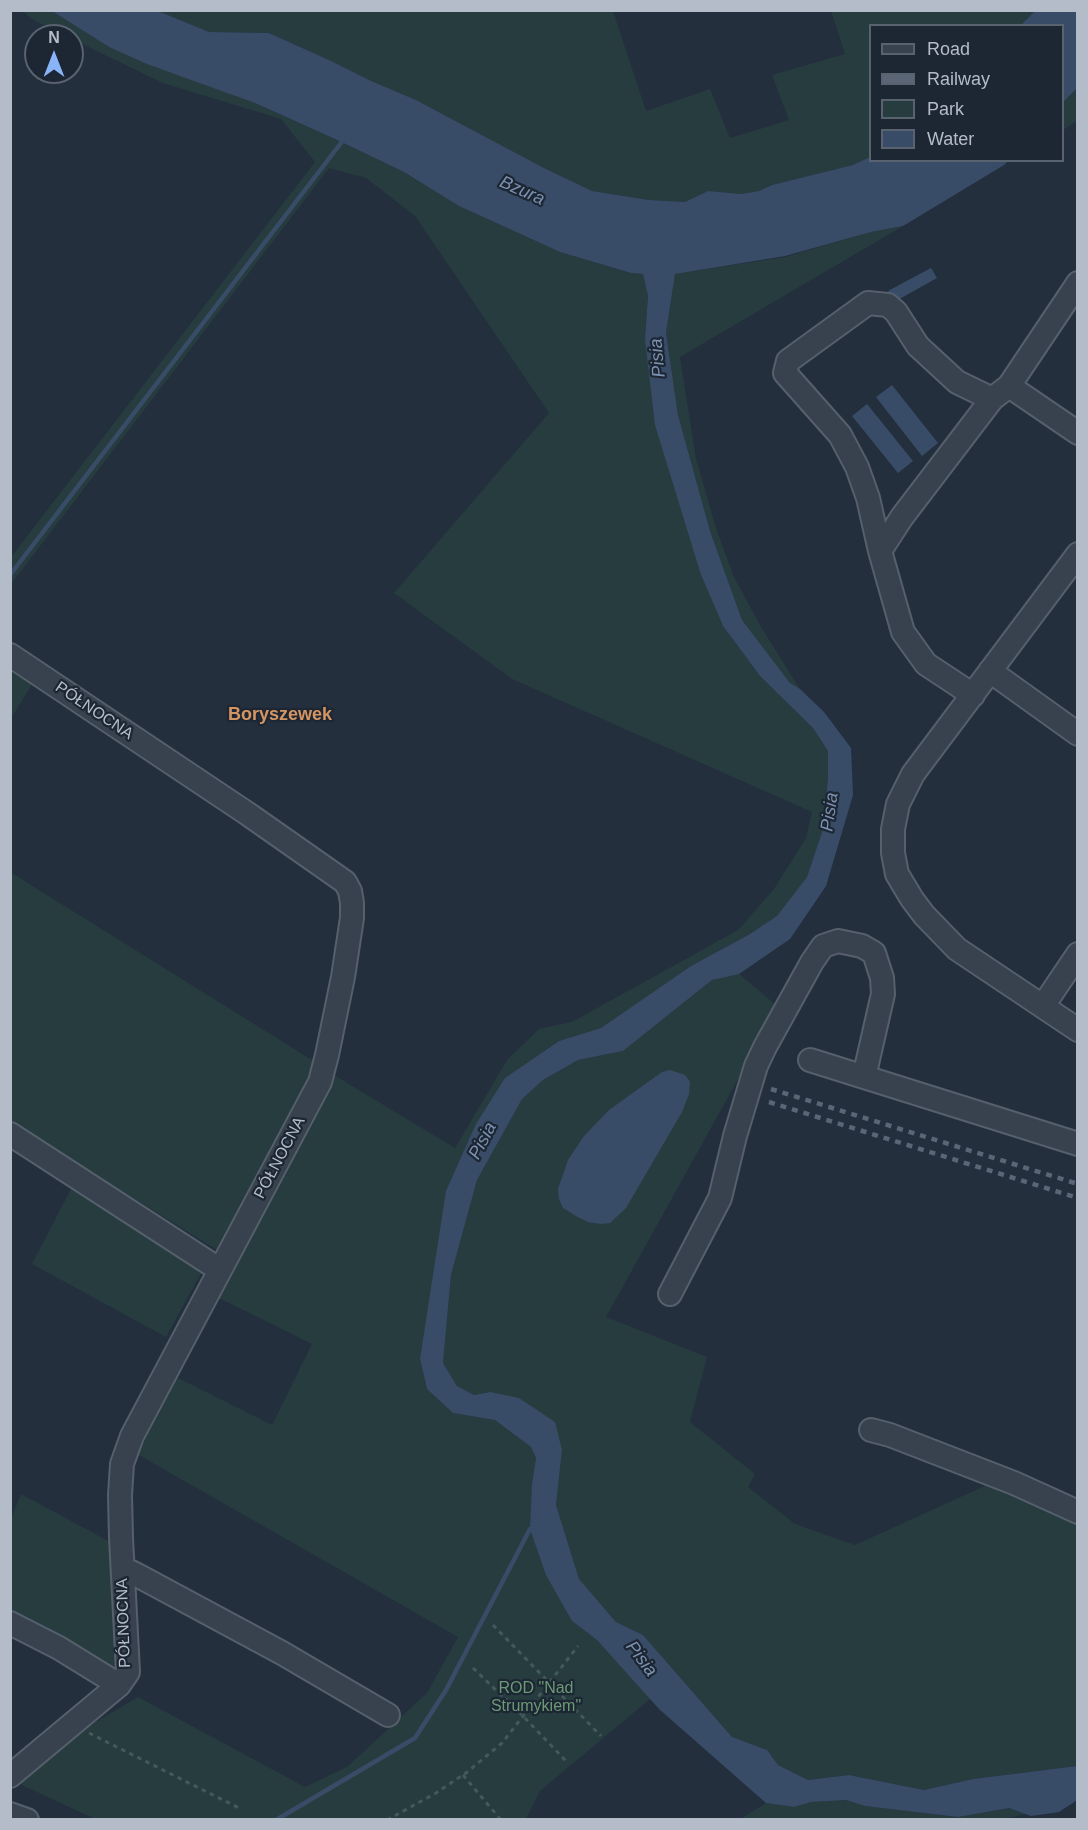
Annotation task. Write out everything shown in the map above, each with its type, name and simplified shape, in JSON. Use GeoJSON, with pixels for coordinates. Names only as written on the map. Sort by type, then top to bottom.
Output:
{"type":"FeatureCollection","features":[{"type":"Feature","properties":{"kind":"street"},"geometry":{"type":"LineString","coordinates":[[880,551],[902,517],[1001,392],[1077,283]]}},
{"type":"Feature","properties":{"kind":"street"},"geometry":{"type":"LineString","coordinates":[[973,695],[926,664],[903,632],[868,498],[856,467],[840,435],[785,374],[788,361],[868,303],[888,305],[896,312],[918,346],[957,382],[1001,392],[1077,433]]}},
{"type":"Feature","properties":{"kind":"street"},"geometry":{"type":"LineString","coordinates":[[1074,565],[990,671],[913,774],[898,804],[893,830],[893,853],[897,874],[924,915],[957,949],[1077,1030]]}},
{"type":"Feature","properties":{"kind":"street","name":"PÓŁNOCNA"},"geometry":{"type":"LineString","coordinates":[[10,655],[248,814],[345,882],[350,891],[352,903],[352,918],[343,977],[320,1082],[132,1436],[122,1464],[120,1495],[128,1672],[119,1685],[59,1648],[10,1623]]}},
{"type":"Feature","properties":{"kind":"street"},"geometry":{"type":"LineString","coordinates":[[990,671],[1077,734]]}},
{"type":"Feature","properties":{"kind":"street"},"geometry":{"type":"LineString","coordinates":[[670,1294],[720,1198],[735,1136],[753,1076],[765,1047],[823,946],[838,941],[862,946],[874,953],[882,978],[883,994],[864,1077]]}},
{"type":"Feature","properties":{"kind":"street"},"geometry":{"type":"LineString","coordinates":[[1043,1006],[1077,954]]}},
{"type":"Feature","properties":{"kind":"street"},"geometry":{"type":"LineString","coordinates":[[810,1060],[1077,1144]]}},
{"type":"Feature","properties":{"kind":"street"},"geometry":{"type":"LineString","coordinates":[[10,1134],[220,1270]]}},
{"type":"Feature","properties":{"kind":"street"},"geometry":{"type":"LineString","coordinates":[[871,1430],[890,1435],[1014,1483],[1077,1512]]}},
{"type":"Feature","properties":{"kind":"street"},"geometry":{"type":"LineString","coordinates":[[123,1572],[131,1572],[241,1630],[388,1715]]}},
{"type":"Feature","properties":{"kind":"street"},"geometry":{"type":"LineString","coordinates":[[10,1776],[119,1685]]}},
{"type":"Feature","properties":{"kind":"street"},"geometry":{"type":"LineString","coordinates":[[10,1814],[27,1820]]}},
{"type":"Feature","properties":{"kind":"path"},"geometry":{"type":"LineString","coordinates":[[493,1625],[601,1736]]}},
{"type":"Feature","properties":{"kind":"path"},"geometry":{"type":"LineString","coordinates":[[387,1820],[463,1775],[502,1743],[579,1646]]}},
{"type":"Feature","properties":{"kind":"path"},"geometry":{"type":"LineString","coordinates":[[473,1668],[568,1763]]}},
{"type":"Feature","properties":{"kind":"path"},"geometry":{"type":"LineString","coordinates":[[74,1723],[83,1730],[241,1809]]}},
{"type":"Feature","properties":{"kind":"path"},"geometry":{"type":"LineString","coordinates":[[463,1775],[501,1820]]}},
{"type":"Feature","properties":{"kind":"green space"},"geometry":{"type":"Polygon","coordinates":[[[23,11],[52,11],[73,24],[42,24],[23,11]]]}},
{"type":"Feature","properties":{"kind":"green space"},"geometry":{"type":"Polygon","coordinates":[[[158,11],[613,11],[646,111],[710,89],[730,138],[789,120],[772,75],[845,54],[831,11],[1036,11],[1022,24],[869,24],[869,158],[854,165],[772,185],[759,191],[741,194],[708,191],[685,202],[649,200],[592,191],[416,100],[269,33],[209,32],[158,11]]]}},
{"type":"Feature","properties":{"kind":"green space","name":"ROD \"Nad Strumykiem\""},"geometry":{"type":"Polygon","coordinates":[[[84,31],[109,47],[255,103],[335,139],[404,172],[459,206],[560,252],[631,273],[643,274],[648,296],[645,339],[701,575],[723,626],[760,676],[813,728],[828,751],[823,829],[807,877],[778,916],[691,966],[601,1028],[559,1041],[505,1078],[420,1359],[427,1389],[453,1413],[495,1420],[531,1447],[536,1458],[532,1484],[572,1621],[597,1640],[651,1698],[540,1791],[526,1819],[95,1819],[22,1785],[22,1777],[72,1736],[138,1697],[305,1787],[347,1767],[427,1693],[458,1637],[137,1454],[176,1377],[272,1425],[312,1344],[217,1297],[334,1075],[455,1148],[507,1060],[539,1029],[572,1022],[738,930],[774,889],[806,838],[812,812],[512,679],[394,593],[549,413],[415,216],[366,178],[329,168],[11,584],[11,557],[315,162],[281,119],[163,83],[84,45],[84,31]]]}},
{"type":"Feature","properties":{"kind":"green space"},"geometry":{"type":"Polygon","coordinates":[[[1077,88],[1077,121],[1064,129],[1064,100],[1077,88]]]}},
{"type":"Feature","properties":{"kind":"green space"},"geometry":{"type":"Polygon","coordinates":[[[903,226],[680,357],[696,459],[716,528],[734,577],[761,627],[800,689],[790,683],[742,620],[710,531],[678,415],[666,333],[675,274],[785,257],[871,232],[903,226]]]}},
{"type":"Feature","properties":{"kind":"green space"},"geometry":{"type":"Polygon","coordinates":[[[11,664],[35,680],[11,718],[11,664]]]}},
{"type":"Feature","properties":{"kind":"green space"},"geometry":{"type":"Polygon","coordinates":[[[10,872],[320,1065],[222,1253],[11,1123],[10,872]]]}},
{"type":"Feature","properties":{"kind":"green space"},"geometry":{"type":"Polygon","coordinates":[[[737,972],[778,1007],[606,1317],[707,1357],[690,1422],[755,1474],[748,1487],[795,1524],[855,1545],[989,1484],[1077,1519],[1077,1766],[973,1779],[924,1790],[849,1775],[808,1780],[778,1765],[767,1750],[732,1737],[643,1635],[616,1622],[579,1579],[556,1505],[562,1450],[490,1392],[474,1395],[457,1386],[443,1363],[451,1275],[477,1180],[522,1099],[543,1080],[578,1060],[623,1051],[712,980],[737,972]]]}},
{"type":"Feature","properties":{"kind":"green space"},"geometry":{"type":"Polygon","coordinates":[[[73,1185],[205,1266],[166,1337],[32,1264],[73,1185]]]}},
{"type":"Feature","properties":{"kind":"green space"},"geometry":{"type":"Polygon","coordinates":[[[21,1494],[112,1543],[118,1675],[11,1616],[10,1521],[21,1494]]]}},
{"type":"Feature","properties":{"kind":"green space"},"geometry":{"type":"Polygon","coordinates":[[[846,1800],[865,1806],[958,1817],[1009,1808],[1026,1814],[999,1820],[739,1820],[766,1803],[794,1807],[811,1802],[846,1800]]]}},
{"type":"Feature","properties":{"kind":"water"},"geometry":{"type":"Polygon","coordinates":[[[1036,10],[1077,11],[1077,88],[1064,101],[1064,24],[1022,24],[1036,10]]]}},
{"type":"Feature","properties":{"kind":"water"},"geometry":{"type":"Polygon","coordinates":[[[52,11],[158,11],[209,32],[269,33],[416,100],[592,191],[649,200],[685,202],[708,191],[741,194],[759,191],[772,185],[853,165],[869,157],[869,162],[1007,162],[903,226],[871,232],[785,256],[675,274],[666,333],[678,415],[710,531],[742,620],[790,683],[800,689],[824,712],[851,748],[853,795],[826,886],[790,939],[739,974],[712,980],[623,1051],[578,1060],[543,1080],[522,1099],[477,1180],[451,1275],[443,1363],[457,1386],[474,1395],[490,1392],[519,1398],[555,1422],[562,1450],[556,1505],[579,1579],[616,1622],[643,1635],[732,1737],[767,1750],[778,1765],[808,1780],[849,1775],[924,1790],[973,1779],[1077,1766],[1077,1800],[1059,1812],[1031,1816],[1009,1808],[958,1817],[865,1806],[846,1800],[811,1802],[794,1807],[766,1803],[659,1709],[597,1640],[572,1621],[546,1575],[530,1529],[536,1458],[531,1447],[495,1420],[453,1413],[427,1389],[420,1359],[446,1191],[476,1124],[505,1078],[559,1041],[601,1028],[691,966],[750,934],[777,916],[807,877],[823,829],[828,751],[813,728],[760,676],[723,626],[701,575],[655,425],[645,339],[648,296],[643,274],[631,273],[560,252],[459,206],[404,172],[335,139],[255,103],[147,64],[109,47],[84,31],[84,24],[73,24],[52,11]]]}},
{"type":"Feature","properties":{"kind":"water"},"geometry":{"type":"Polygon","coordinates":[[[931,268],[937,278],[894,302],[888,291],[931,268]]]}},
{"type":"Feature","properties":{"kind":"water"},"geometry":{"type":"Polygon","coordinates":[[[892,385],[938,443],[922,456],[876,397],[892,385]]]}},
{"type":"Feature","properties":{"kind":"water"},"geometry":{"type":"Polygon","coordinates":[[[867,404],[913,461],[898,473],[852,416],[867,404]]]}},
{"type":"Feature","properties":{"kind":"water"},"geometry":{"type":"Polygon","coordinates":[[[670,1070],[685,1075],[690,1082],[689,1094],[682,1112],[626,1208],[610,1223],[601,1224],[588,1222],[563,1208],[558,1189],[568,1160],[584,1136],[609,1110],[662,1072],[670,1070]]]}},
{"type":"Feature","properties":{"kind":"waterway"},"geometry":{"type":"LineString","coordinates":[[10,575],[344,139]]}},
{"type":"Feature","properties":{"kind":"waterway"},"geometry":{"type":"LineString","coordinates":[[276,1820],[415,1738],[446,1690],[530,1529],[535,1528]]}},
{"type":"Feature","properties":{"kind":"railway"},"geometry":{"type":"LineString","coordinates":[[771,1089],[1078,1184]]}},
{"type":"Feature","properties":{"kind":"railway"},"geometry":{"type":"LineString","coordinates":[[769,1102],[1078,1198]]}},
{"type":"Feature","properties":{"kind":"district","name":"Boryszewek"},"geometry":{"type":"Point","coordinates":[280,715]}},
{"type":"Feature","properties":{"kind":"water label","name":"Bzura"},"geometry":{"type":"Point","coordinates":[522,191]}},
{"type":"Feature","properties":{"kind":"water label","name":"Pisia"},"geometry":{"type":"Point","coordinates":[658,358]}},
{"type":"Feature","properties":{"kind":"water label","name":"Pisia"},"geometry":{"type":"Point","coordinates":[830,812]}},
{"type":"Feature","properties":{"kind":"water label","name":"Pisia"},"geometry":{"type":"Point","coordinates":[483,1141]}},
{"type":"Feature","properties":{"kind":"water label","name":"Pisia"},"geometry":{"type":"Point","coordinates":[641,1659]}}]}
